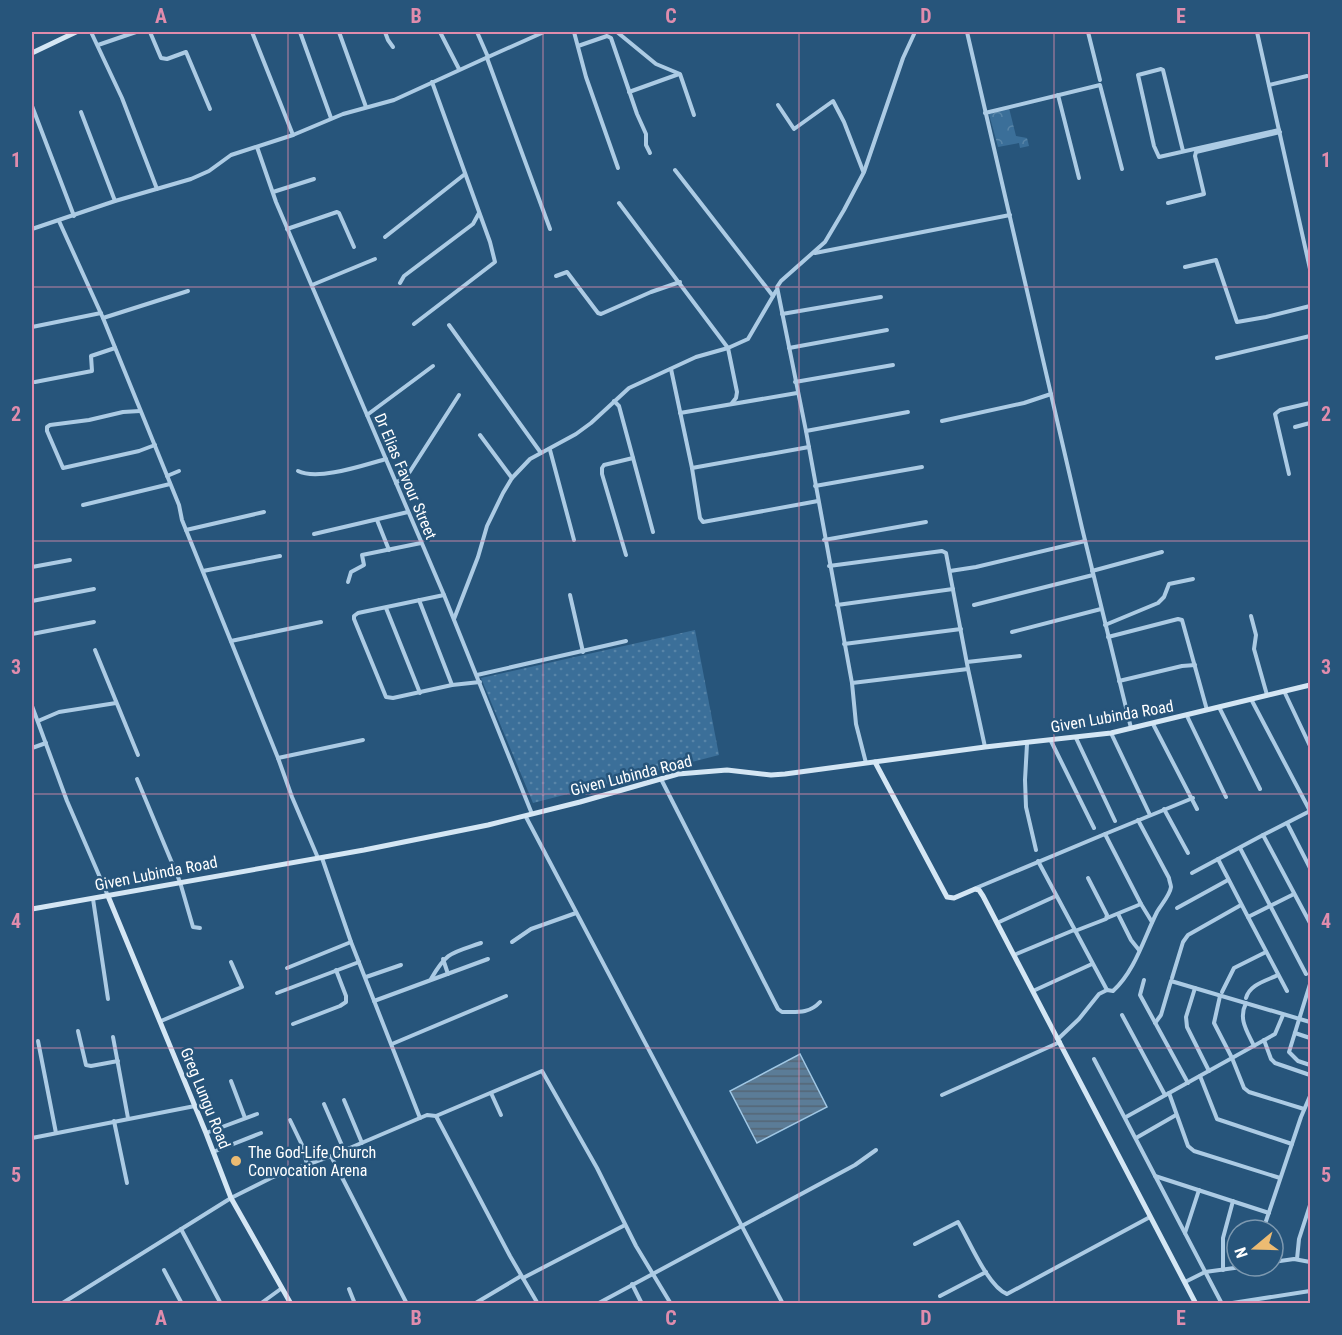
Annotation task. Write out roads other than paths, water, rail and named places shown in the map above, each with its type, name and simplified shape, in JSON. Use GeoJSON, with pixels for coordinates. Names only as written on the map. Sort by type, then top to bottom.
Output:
{"type":"FeatureCollection","features":[{"type":"Feature","properties":{"kind":"street"},"geometry":{"type":"LineString","coordinates":[[32,53],[76,32]]}},
{"type":"Feature","properties":{"kind":"street"},"geometry":{"type":"LineString","coordinates":[[91,32],[129,115],[157,189]]}},
{"type":"Feature","properties":{"kind":"street"},"geometry":{"type":"LineString","coordinates":[[98,45],[136,32]]}},
{"type":"Feature","properties":{"kind":"street"},"geometry":{"type":"LineString","coordinates":[[150,32],[161,58],[167,59],[186,52],[210,109]]}},
{"type":"Feature","properties":{"kind":"street"},"geometry":{"type":"LineString","coordinates":[[252,32],[293,135]]}},
{"type":"Feature","properties":{"kind":"street"},"geometry":{"type":"LineString","coordinates":[[300,32],[332,118]]}},
{"type":"Feature","properties":{"kind":"street"},"geometry":{"type":"LineString","coordinates":[[339,32],[366,107]]}},
{"type":"Feature","properties":{"kind":"street"},"geometry":{"type":"LineString","coordinates":[[385,32],[393,46]]}},
{"type":"Feature","properties":{"kind":"street"},"geometry":{"type":"LineString","coordinates":[[440,32],[459,69]]}},
{"type":"Feature","properties":{"kind":"street"},"geometry":{"type":"LineString","coordinates":[[477,32],[550,229]]}},
{"type":"Feature","properties":{"kind":"street"},"geometry":{"type":"LineString","coordinates":[[525,32],[528,38]]}},
{"type":"Feature","properties":{"kind":"street"},"geometry":{"type":"LineString","coordinates":[[32,229],[201,175],[231,155],[293,135],[332,118],[394,100],[544,32]]}},
{"type":"Feature","properties":{"kind":"street"},"geometry":{"type":"LineString","coordinates":[[574,32],[590,88],[618,168]]}},
{"type":"Feature","properties":{"kind":"street"},"geometry":{"type":"LineString","coordinates":[[617,32],[656,64],[680,74],[694,115]]}},
{"type":"Feature","properties":{"kind":"street"},"geometry":{"type":"LineString","coordinates":[[454,620],[487,526],[512,478],[530,459],[550,450],[591,423],[629,388],[696,357],[728,348],[748,339],[781,281],[825,242],[864,172],[903,58],[915,32]]}},
{"type":"Feature","properties":{"kind":"street"},"geometry":{"type":"LineString","coordinates":[[967,32],[1131,729]]}},
{"type":"Feature","properties":{"kind":"street"},"geometry":{"type":"LineString","coordinates":[[1088,32],[1100,80]]}},
{"type":"Feature","properties":{"kind":"street"},"geometry":{"type":"LineString","coordinates":[[1257,32],[1310,269]]}},
{"type":"Feature","properties":{"kind":"street"},"geometry":{"type":"LineString","coordinates":[[578,46],[597,38],[608,36],[611,38],[646,134],[646,145],[650,153]]}},
{"type":"Feature","properties":{"kind":"street"},"geometry":{"type":"LineString","coordinates":[[1184,151],[1163,70],[1138,75],[1156,153],[1161,158],[1279,131]]}},
{"type":"Feature","properties":{"kind":"street"},"geometry":{"type":"LineString","coordinates":[[629,92],[680,74]]}},
{"type":"Feature","properties":{"kind":"street"},"geometry":{"type":"LineString","coordinates":[[1269,85],[1307,76]]}},
{"type":"Feature","properties":{"kind":"street"},"geometry":{"type":"LineString","coordinates":[[414,324],[495,262],[432,82]]}},
{"type":"Feature","properties":{"kind":"street"},"geometry":{"type":"LineString","coordinates":[[985,112],[1098,86],[1102,87],[1122,169]]}},
{"type":"Feature","properties":{"kind":"street"},"geometry":{"type":"LineString","coordinates":[[1058,95],[1079,178]]}},
{"type":"Feature","properties":{"kind":"street"},"geometry":{"type":"LineString","coordinates":[[778,105],[794,129],[833,101],[864,172]]}},
{"type":"Feature","properties":{"kind":"street"},"geometry":{"type":"LineString","coordinates":[[32,106],[74,216]]}},
{"type":"Feature","properties":{"kind":"street"},"geometry":{"type":"LineString","coordinates":[[81,112],[115,201]]}},
{"type":"Feature","properties":{"kind":"street"},"geometry":{"type":"LineString","coordinates":[[1168,203],[1204,194],[1196,152],[1279,131]]}},
{"type":"Feature","properties":{"kind":"street","name":"Dr Elias Favour Street"},"geometry":{"type":"LineString","coordinates":[[256,147],[287,229],[480,682],[529,816],[576,913],[783,1304]]}},
{"type":"Feature","properties":{"kind":"street"},"geometry":{"type":"LineString","coordinates":[[675,170],[773,296]]}},
{"type":"Feature","properties":{"kind":"street"},"geometry":{"type":"LineString","coordinates":[[385,237],[465,174]]}},
{"type":"Feature","properties":{"kind":"street"},"geometry":{"type":"LineString","coordinates":[[273,192],[314,179]]}},
{"type":"Feature","properties":{"kind":"street"},"geometry":{"type":"LineString","coordinates":[[619,203],[728,348],[735,373],[737,396],[732,403]]}},
{"type":"Feature","properties":{"kind":"street"},"geometry":{"type":"LineString","coordinates":[[287,229],[337,212],[354,247]]}},
{"type":"Feature","properties":{"kind":"street"},"geometry":{"type":"LineString","coordinates":[[400,283],[404,276],[473,224],[479,212]]}},
{"type":"Feature","properties":{"kind":"street"},"geometry":{"type":"LineString","coordinates":[[814,253],[1010,215]]}},
{"type":"Feature","properties":{"kind":"street"},"geometry":{"type":"LineString","coordinates":[[59,221],[102,316],[155,445],[186,530],[292,797],[320,857],[420,1118]]}},
{"type":"Feature","properties":{"kind":"street"},"geometry":{"type":"LineString","coordinates":[[825,242],[831,250]]}},
{"type":"Feature","properties":{"kind":"street"},"geometry":{"type":"LineString","coordinates":[[312,285],[375,258]]}},
{"type":"Feature","properties":{"kind":"street"},"geometry":{"type":"LineString","coordinates":[[1185,267],[1216,260],[1237,322],[1311,306]]}},
{"type":"Feature","properties":{"kind":"street"},"geometry":{"type":"LineString","coordinates":[[556,276],[567,272],[601,314],[680,282]]}},
{"type":"Feature","properties":{"kind":"street"},"geometry":{"type":"LineString","coordinates":[[777,287],[852,683],[856,724],[866,763]]}},
{"type":"Feature","properties":{"kind":"street"},"geometry":{"type":"LineString","coordinates":[[32,327],[102,316],[188,291]]}},
{"type":"Feature","properties":{"kind":"street"},"geometry":{"type":"LineString","coordinates":[[782,314],[881,297]]}},
{"type":"Feature","properties":{"kind":"street"},"geometry":{"type":"LineString","coordinates":[[449,325],[541,453]]}},
{"type":"Feature","properties":{"kind":"street"},"geometry":{"type":"LineString","coordinates":[[789,348],[887,330]]}},
{"type":"Feature","properties":{"kind":"street"},"geometry":{"type":"LineString","coordinates":[[1217,358],[1311,336]]}},
{"type":"Feature","properties":{"kind":"street"},"geometry":{"type":"LineString","coordinates":[[35,382],[93,370],[91,356],[115,348]]}},
{"type":"Feature","properties":{"kind":"street"},"geometry":{"type":"LineString","coordinates":[[795,382],[893,364]]}},
{"type":"Feature","properties":{"kind":"street"},"geometry":{"type":"LineString","coordinates":[[367,415],[433,366]]}},
{"type":"Feature","properties":{"kind":"street"},"geometry":{"type":"LineString","coordinates":[[671,369],[700,518],[703,522],[818,501]]}},
{"type":"Feature","properties":{"kind":"street"},"geometry":{"type":"LineString","coordinates":[[681,413],[797,393]]}},
{"type":"Feature","properties":{"kind":"street"},"geometry":{"type":"LineString","coordinates":[[942,421],[1024,403],[1052,394]]}},
{"type":"Feature","properties":{"kind":"street"},"geometry":{"type":"LineString","coordinates":[[396,483],[409,473],[459,395]]}},
{"type":"Feature","properties":{"kind":"street"},"geometry":{"type":"LineString","coordinates":[[737,396],[744,402]]}},
{"type":"Feature","properties":{"kind":"street"},"geometry":{"type":"LineString","coordinates":[[614,401],[619,406],[653,532]]}},
{"type":"Feature","properties":{"kind":"street"},"geometry":{"type":"LineString","coordinates":[[1289,474],[1276,412],[1311,403]]}},
{"type":"Feature","properties":{"kind":"street"},"geometry":{"type":"LineString","coordinates":[[140,411],[50,425],[46,428],[63,468],[139,451],[155,445]]}},
{"type":"Feature","properties":{"kind":"street"},"geometry":{"type":"LineString","coordinates":[[806,431],[908,412]]}},
{"type":"Feature","properties":{"kind":"street"},"geometry":{"type":"LineString","coordinates":[[1295,427],[1311,423]]}},
{"type":"Feature","properties":{"kind":"street"},"geometry":{"type":"LineString","coordinates":[[480,435],[512,478]]}},
{"type":"Feature","properties":{"kind":"street"},"geometry":{"type":"LineString","coordinates":[[692,468],[809,447]]}},
{"type":"Feature","properties":{"kind":"street"},"geometry":{"type":"LineString","coordinates":[[550,450],[574,540]]}},
{"type":"Feature","properties":{"kind":"street"},"geometry":{"type":"LineString","coordinates":[[626,555],[602,468],[604,465],[633,458]]}},
{"type":"Feature","properties":{"kind":"street"},"geometry":{"type":"LineString","coordinates":[[298,471],[314,475],[386,459]]}},
{"type":"Feature","properties":{"kind":"street"},"geometry":{"type":"LineString","coordinates":[[815,486],[922,466]]}},
{"type":"Feature","properties":{"kind":"street"},"geometry":{"type":"LineString","coordinates":[[167,476],[179,471]]}},
{"type":"Feature","properties":{"kind":"street"},"geometry":{"type":"LineString","coordinates":[[83,505],[170,484]]}},
{"type":"Feature","properties":{"kind":"street"},"geometry":{"type":"LineString","coordinates":[[186,530],[264,512]]}},
{"type":"Feature","properties":{"kind":"street"},"geometry":{"type":"LineString","coordinates":[[314,534],[408,512]]}},
{"type":"Feature","properties":{"kind":"street"},"geometry":{"type":"LineString","coordinates":[[377,519],[389,550]]}},
{"type":"Feature","properties":{"kind":"street"},"geometry":{"type":"LineString","coordinates":[[824,540],[926,522]]}},
{"type":"Feature","properties":{"kind":"street"},"geometry":{"type":"LineString","coordinates":[[950,571],[1085,541]]}},
{"type":"Feature","properties":{"kind":"street"},"geometry":{"type":"LineString","coordinates":[[348,582],[351,572],[364,565],[362,555],[421,543]]}},
{"type":"Feature","properties":{"kind":"street"},"geometry":{"type":"LineString","coordinates":[[829,566],[942,551],[948,556],[968,669],[986,747]]}},
{"type":"Feature","properties":{"kind":"street"},"geometry":{"type":"LineString","coordinates":[[974,605],[1162,552]]}},
{"type":"Feature","properties":{"kind":"street"},"geometry":{"type":"LineString","coordinates":[[202,571],[280,556]]}},
{"type":"Feature","properties":{"kind":"street"},"geometry":{"type":"LineString","coordinates":[[32,567],[70,560]]}},
{"type":"Feature","properties":{"kind":"street"},"geometry":{"type":"LineString","coordinates":[[1105,625],[1158,603],[1164,597],[1169,584],[1193,579]]}},
{"type":"Feature","properties":{"kind":"street"},"geometry":{"type":"LineString","coordinates":[[32,601],[94,589]]}},
{"type":"Feature","properties":{"kind":"street"},"geometry":{"type":"LineString","coordinates":[[837,605],[953,590]]}},
{"type":"Feature","properties":{"kind":"street"},"geometry":{"type":"LineString","coordinates":[[444,595],[358,613],[354,619],[386,697],[393,698],[452,685],[480,682]]}},
{"type":"Feature","properties":{"kind":"street"},"geometry":{"type":"LineString","coordinates":[[570,595],[583,652]]}},
{"type":"Feature","properties":{"kind":"street"},"geometry":{"type":"LineString","coordinates":[[419,600],[452,685]]}},
{"type":"Feature","properties":{"kind":"street"},"geometry":{"type":"LineString","coordinates":[[386,608],[420,693]]}},
{"type":"Feature","properties":{"kind":"street"},"geometry":{"type":"LineString","coordinates":[[1012,632],[1101,609]]}},
{"type":"Feature","properties":{"kind":"street"},"geometry":{"type":"LineString","coordinates":[[1251,616],[1256,635],[1254,649],[1267,695]]}},
{"type":"Feature","properties":{"kind":"street"},"geometry":{"type":"LineString","coordinates":[[1108,637],[1181,619],[1207,711]]}},
{"type":"Feature","properties":{"kind":"street"},"geometry":{"type":"LineString","coordinates":[[32,634],[94,622]]}},
{"type":"Feature","properties":{"kind":"street"},"geometry":{"type":"LineString","coordinates":[[231,641],[321,622]]}},
{"type":"Feature","properties":{"kind":"street"},"geometry":{"type":"LineString","coordinates":[[844,644],[961,629]]}},
{"type":"Feature","properties":{"kind":"street"},"geometry":{"type":"LineString","coordinates":[[477,675],[626,641]]}},
{"type":"Feature","properties":{"kind":"street"},"geometry":{"type":"LineString","coordinates":[[95,650],[138,755]]}},
{"type":"Feature","properties":{"kind":"street"},"geometry":{"type":"LineString","coordinates":[[967,662],[1020,656]]}},
{"type":"Feature","properties":{"kind":"street"},"geometry":{"type":"LineString","coordinates":[[1119,681],[1195,665]]}},
{"type":"Feature","properties":{"kind":"street"},"geometry":{"type":"LineString","coordinates":[[852,683],[968,669]]}},
{"type":"Feature","properties":{"kind":"street","name":"Given Lubinda Road"},"geometry":{"type":"LineString","coordinates":[[32,909],[320,857],[529,816],[678,774],[712,770],[779,775],[986,747],[1076,738],[1154,724],[1311,685]]}},
{"type":"Feature","properties":{"kind":"street"},"geometry":{"type":"LineString","coordinates":[[1284,691],[1311,746]]}},
{"type":"Feature","properties":{"kind":"street"},"geometry":{"type":"LineString","coordinates":[[1192,873],[1310,811],[1251,699]]}},
{"type":"Feature","properties":{"kind":"street"},"geometry":{"type":"LineString","coordinates":[[38,721],[59,712],[117,703]]}},
{"type":"Feature","properties":{"kind":"street"},"geometry":{"type":"LineString","coordinates":[[32,706],[74,817],[108,896]]}},
{"type":"Feature","properties":{"kind":"street"},"geometry":{"type":"LineString","coordinates":[[1219,707],[1260,789]]}},
{"type":"Feature","properties":{"kind":"street"},"geometry":{"type":"LineString","coordinates":[[1187,716],[1226,797]]}},
{"type":"Feature","properties":{"kind":"street"},"geometry":{"type":"LineString","coordinates":[[1154,724],[1197,809]]}},
{"type":"Feature","properties":{"kind":"street"},"geometry":{"type":"LineString","coordinates":[[1111,733],[1150,815]]}},
{"type":"Feature","properties":{"kind":"street"},"geometry":{"type":"LineString","coordinates":[[1076,738],[1115,821]]}},
{"type":"Feature","properties":{"kind":"street"},"geometry":{"type":"LineString","coordinates":[[278,758],[363,740]]}},
{"type":"Feature","properties":{"kind":"street"},"geometry":{"type":"LineString","coordinates":[[1051,741],[1094,828]]}},
{"type":"Feature","properties":{"kind":"street"},"geometry":{"type":"LineString","coordinates":[[32,748],[46,743]]}},
{"type":"Feature","properties":{"kind":"street"},"geometry":{"type":"LineString","coordinates":[[1027,744],[1026,807],[1036,850]]}},
{"type":"Feature","properties":{"kind":"street"},"geometry":{"type":"LineString","coordinates":[[874,762],[947,897],[954,898],[1193,798]]}},
{"type":"Feature","properties":{"kind":"street"},"geometry":{"type":"LineString","coordinates":[[137,779],[180,882],[193,927],[200,928]]}},
{"type":"Feature","properties":{"kind":"street"},"geometry":{"type":"LineString","coordinates":[[661,779],[778,1009],[782,1012],[800,1013],[815,1008],[820,1002]]}},
{"type":"Feature","properties":{"kind":"street"},"geometry":{"type":"LineString","coordinates":[[1164,809],[1188,853]]}},
{"type":"Feature","properties":{"kind":"street"},"geometry":{"type":"LineString","coordinates":[[1105,989],[1113,991],[1130,969],[1171,886],[1138,820]]}},
{"type":"Feature","properties":{"kind":"street"},"geometry":{"type":"LineString","coordinates":[[1287,824],[1311,868]]}},
{"type":"Feature","properties":{"kind":"street"},"geometry":{"type":"LineString","coordinates":[[1105,834],[1152,922]]}},
{"type":"Feature","properties":{"kind":"street"},"geometry":{"type":"LineString","coordinates":[[1263,835],[1311,923]]}},
{"type":"Feature","properties":{"kind":"street"},"geometry":{"type":"LineString","coordinates":[[1240,848],[1306,975]]}},
{"type":"Feature","properties":{"kind":"street"},"geometry":{"type":"LineString","coordinates":[[1218,860],[1287,991]]}},
{"type":"Feature","properties":{"kind":"street"},"geometry":{"type":"LineString","coordinates":[[1038,861],[1105,989]]}},
{"type":"Feature","properties":{"kind":"street"},"geometry":{"type":"LineString","coordinates":[[1088,878],[1107,915],[1106,919]]}},
{"type":"Feature","properties":{"kind":"street"},"geometry":{"type":"LineString","coordinates":[[1177,908],[1228,880]]}},
{"type":"Feature","properties":{"kind":"street"},"geometry":{"type":"LineString","coordinates":[[978,888],[1196,1304]]}},
{"type":"Feature","properties":{"kind":"street"},"geometry":{"type":"LineString","coordinates":[[1248,917],[1294,894]]}},
{"type":"Feature","properties":{"kind":"street","name":"Greg Lungu Road"},"geometry":{"type":"LineString","coordinates":[[108,896],[161,1021],[231,1198],[291,1304]]}},
{"type":"Feature","properties":{"kind":"street"},"geometry":{"type":"LineString","coordinates":[[997,923],[1056,896]]}},
{"type":"Feature","properties":{"kind":"street"},"geometry":{"type":"LineString","coordinates":[[93,899],[108,999]]}},
{"type":"Feature","properties":{"kind":"street"},"geometry":{"type":"LineString","coordinates":[[1014,955],[1141,904]]}},
{"type":"Feature","properties":{"kind":"street"},"geometry":{"type":"LineString","coordinates":[[1172,978],[1183,942],[1188,935],[1241,905]]}},
{"type":"Feature","properties":{"kind":"street"},"geometry":{"type":"LineString","coordinates":[[1145,912],[1157,913]]}},
{"type":"Feature","properties":{"kind":"street"},"geometry":{"type":"LineString","coordinates":[[512,942],[531,930],[576,913]]}},
{"type":"Feature","properties":{"kind":"street"},"geometry":{"type":"LineString","coordinates":[[1118,914],[1131,940],[1139,950]]}},
{"type":"Feature","properties":{"kind":"street"},"geometry":{"type":"LineString","coordinates":[[287,968],[351,942]]}},
{"type":"Feature","properties":{"kind":"street"},"geometry":{"type":"LineString","coordinates":[[431,979],[443,959],[450,954],[481,944]]}},
{"type":"Feature","properties":{"kind":"street"},"geometry":{"type":"LineString","coordinates":[[1266,952],[1232,970],[1221,994],[1214,1023],[1246,1090],[1304,1109]]}},
{"type":"Feature","properties":{"kind":"street"},"geometry":{"type":"LineString","coordinates":[[443,959],[448,974]]}},
{"type":"Feature","properties":{"kind":"street"},"geometry":{"type":"LineString","coordinates":[[374,1001],[489,959]]}},
{"type":"Feature","properties":{"kind":"street"},"geometry":{"type":"LineString","coordinates":[[161,1021],[242,987],[231,962]]}},
{"type":"Feature","properties":{"kind":"street"},"geometry":{"type":"LineString","coordinates":[[277,993],[359,962]]}},
{"type":"Feature","properties":{"kind":"street"},"geometry":{"type":"LineString","coordinates":[[1033,991],[1093,964]]}},
{"type":"Feature","properties":{"kind":"street"},"geometry":{"type":"LineString","coordinates":[[366,977],[401,965]]}},
{"type":"Feature","properties":{"kind":"street"},"geometry":{"type":"LineString","coordinates":[[293,1024],[346,1002],[336,970]]}},
{"type":"Feature","properties":{"kind":"street"},"geometry":{"type":"LineString","coordinates":[[1254,1046],[1241,1020],[1248,991],[1278,975]]}},
{"type":"Feature","properties":{"kind":"street"},"geometry":{"type":"LineString","coordinates":[[1144,980],[1140,994],[1188,1083]]}},
{"type":"Feature","properties":{"kind":"street"},"geometry":{"type":"LineString","coordinates":[[1155,1023],[1161,1015],[1171,981],[1246,1001],[1283,1015],[1311,1022]]}},
{"type":"Feature","properties":{"kind":"street"},"geometry":{"type":"LineString","coordinates":[[1311,984],[1289,1052],[1298,1061],[1311,1065]]}},
{"type":"Feature","properties":{"kind":"street"},"geometry":{"type":"LineString","coordinates":[[1195,988],[1186,1017],[1187,1027],[1209,1071]]}},
{"type":"Feature","properties":{"kind":"street"},"geometry":{"type":"LineString","coordinates":[[942,1095],[1059,1040],[1105,989]]}},
{"type":"Feature","properties":{"kind":"street"},"geometry":{"type":"LineString","coordinates":[[392,1044],[506,996]]}},
{"type":"Feature","properties":{"kind":"street"},"geometry":{"type":"LineString","coordinates":[[1122,1015],[1167,1094],[1186,1142],[1194,1151],[1280,1178]]}},
{"type":"Feature","properties":{"kind":"street"},"geometry":{"type":"LineString","coordinates":[[1126,1117],[1275,1034],[1283,1015]]}},
{"type":"Feature","properties":{"kind":"street"},"geometry":{"type":"LineString","coordinates":[[78,1031],[86,1065],[118,1061]]}},
{"type":"Feature","properties":{"kind":"street"},"geometry":{"type":"LineString","coordinates":[[1295,1033],[1311,1038]]}},
{"type":"Feature","properties":{"kind":"street"},"geometry":{"type":"LineString","coordinates":[[113,1037],[128,1118]]}},
{"type":"Feature","properties":{"kind":"street"},"geometry":{"type":"LineString","coordinates":[[1264,1040],[1271,1059],[1275,1063],[1311,1075]]}},
{"type":"Feature","properties":{"kind":"street"},"geometry":{"type":"LineString","coordinates":[[38,1041],[56,1133]]}},
{"type":"Feature","properties":{"kind":"street"},"geometry":{"type":"LineString","coordinates":[[1094,1059],[1126,1117],[1154,1176],[1224,1304],[1311,1291]]}},
{"type":"Feature","properties":{"kind":"street"},"geometry":{"type":"LineString","coordinates":[[62,1304],[231,1198],[273,1177],[331,1156],[420,1118],[431,1114],[436,1116],[539,1071],[543,1072],[597,1168],[625,1225],[672,1304]]}},
{"type":"Feature","properties":{"kind":"street"},"geometry":{"type":"LineString","coordinates":[[1200,1076],[1217,1119],[1292,1144]]}},
{"type":"Feature","properties":{"kind":"street"},"geometry":{"type":"LineString","coordinates":[[231,1082],[245,1118]]}},
{"type":"Feature","properties":{"kind":"street"},"geometry":{"type":"LineString","coordinates":[[491,1093],[501,1115]]}},
{"type":"Feature","properties":{"kind":"street"},"geometry":{"type":"LineString","coordinates":[[1267,1218],[1304,1109],[1311,1096]]}},
{"type":"Feature","properties":{"kind":"street"},"geometry":{"type":"LineString","coordinates":[[344,1100],[362,1143]]}},
{"type":"Feature","properties":{"kind":"street"},"geometry":{"type":"LineString","coordinates":[[324,1104],[344,1150]]}},
{"type":"Feature","properties":{"kind":"street"},"geometry":{"type":"LineString","coordinates":[[32,1138],[195,1106]]}},
{"type":"Feature","properties":{"kind":"street"},"geometry":{"type":"LineString","coordinates":[[206,1133],[257,1114]]}},
{"type":"Feature","properties":{"kind":"street"},"geometry":{"type":"LineString","coordinates":[[1136,1138],[1176,1115]]}},
{"type":"Feature","properties":{"kind":"street"},"geometry":{"type":"LineString","coordinates":[[436,1116],[538,1304]]}},
{"type":"Feature","properties":{"kind":"street"},"geometry":{"type":"LineString","coordinates":[[290,1120],[303,1147],[307,1165]]}},
{"type":"Feature","properties":{"kind":"street"},"geometry":{"type":"LineString","coordinates":[[114,1121],[127,1183]]}},
{"type":"Feature","properties":{"kind":"street"},"geometry":{"type":"LineString","coordinates":[[213,1152],[261,1133]]}},
{"type":"Feature","properties":{"kind":"street"},"geometry":{"type":"LineString","coordinates":[[597,1304],[861,1162],[876,1150]]}},
{"type":"Feature","properties":{"kind":"street"},"geometry":{"type":"LineString","coordinates":[[331,1156],[406,1304]]}},
{"type":"Feature","properties":{"kind":"street"},"geometry":{"type":"LineString","coordinates":[[1154,1176],[1269,1213]]}},
{"type":"Feature","properties":{"kind":"street"},"geometry":{"type":"LineString","coordinates":[[1185,1234],[1199,1190]]}},
{"type":"Feature","properties":{"kind":"street"},"geometry":{"type":"LineString","coordinates":[[1185,1282],[1205,1272],[1223,1270],[1223,1238],[1233,1201]]}},
{"type":"Feature","properties":{"kind":"street"},"geometry":{"type":"LineString","coordinates":[[1297,1259],[1299,1239],[1311,1205]]}},
{"type":"Feature","properties":{"kind":"street"},"geometry":{"type":"LineString","coordinates":[[915,1244],[958,1222],[986,1272],[999,1290],[1007,1294],[1150,1217]]}},
{"type":"Feature","properties":{"kind":"street"},"geometry":{"type":"LineString","coordinates":[[474,1304],[625,1225]]}},
{"type":"Feature","properties":{"kind":"street"},"geometry":{"type":"LineString","coordinates":[[181,1229],[221,1304]]}},
{"type":"Feature","properties":{"kind":"street"},"geometry":{"type":"LineString","coordinates":[[1285,1260],[1297,1259],[1311,1262]]}},
{"type":"Feature","properties":{"kind":"street"},"geometry":{"type":"LineString","coordinates":[[164,1270],[182,1304]]}},
{"type":"Feature","properties":{"kind":"street"},"geometry":{"type":"LineString","coordinates":[[940,1296],[986,1272]]}},
{"type":"Feature","properties":{"kind":"street"},"geometry":{"type":"LineString","coordinates":[[632,1284],[642,1304]]}},
{"type":"Feature","properties":{"kind":"street"},"geometry":{"type":"LineString","coordinates":[[260,1304],[282,1287]]}},
{"type":"Feature","properties":{"kind":"street"},"geometry":{"type":"LineString","coordinates":[[350,1289],[355,1304]]}},
{"type":"Feature","properties":{"kind":"place","name":"The God-Life Church Convocation Arena"},"geometry":{"type":"Point","coordinates":[236,1161]}}]}
